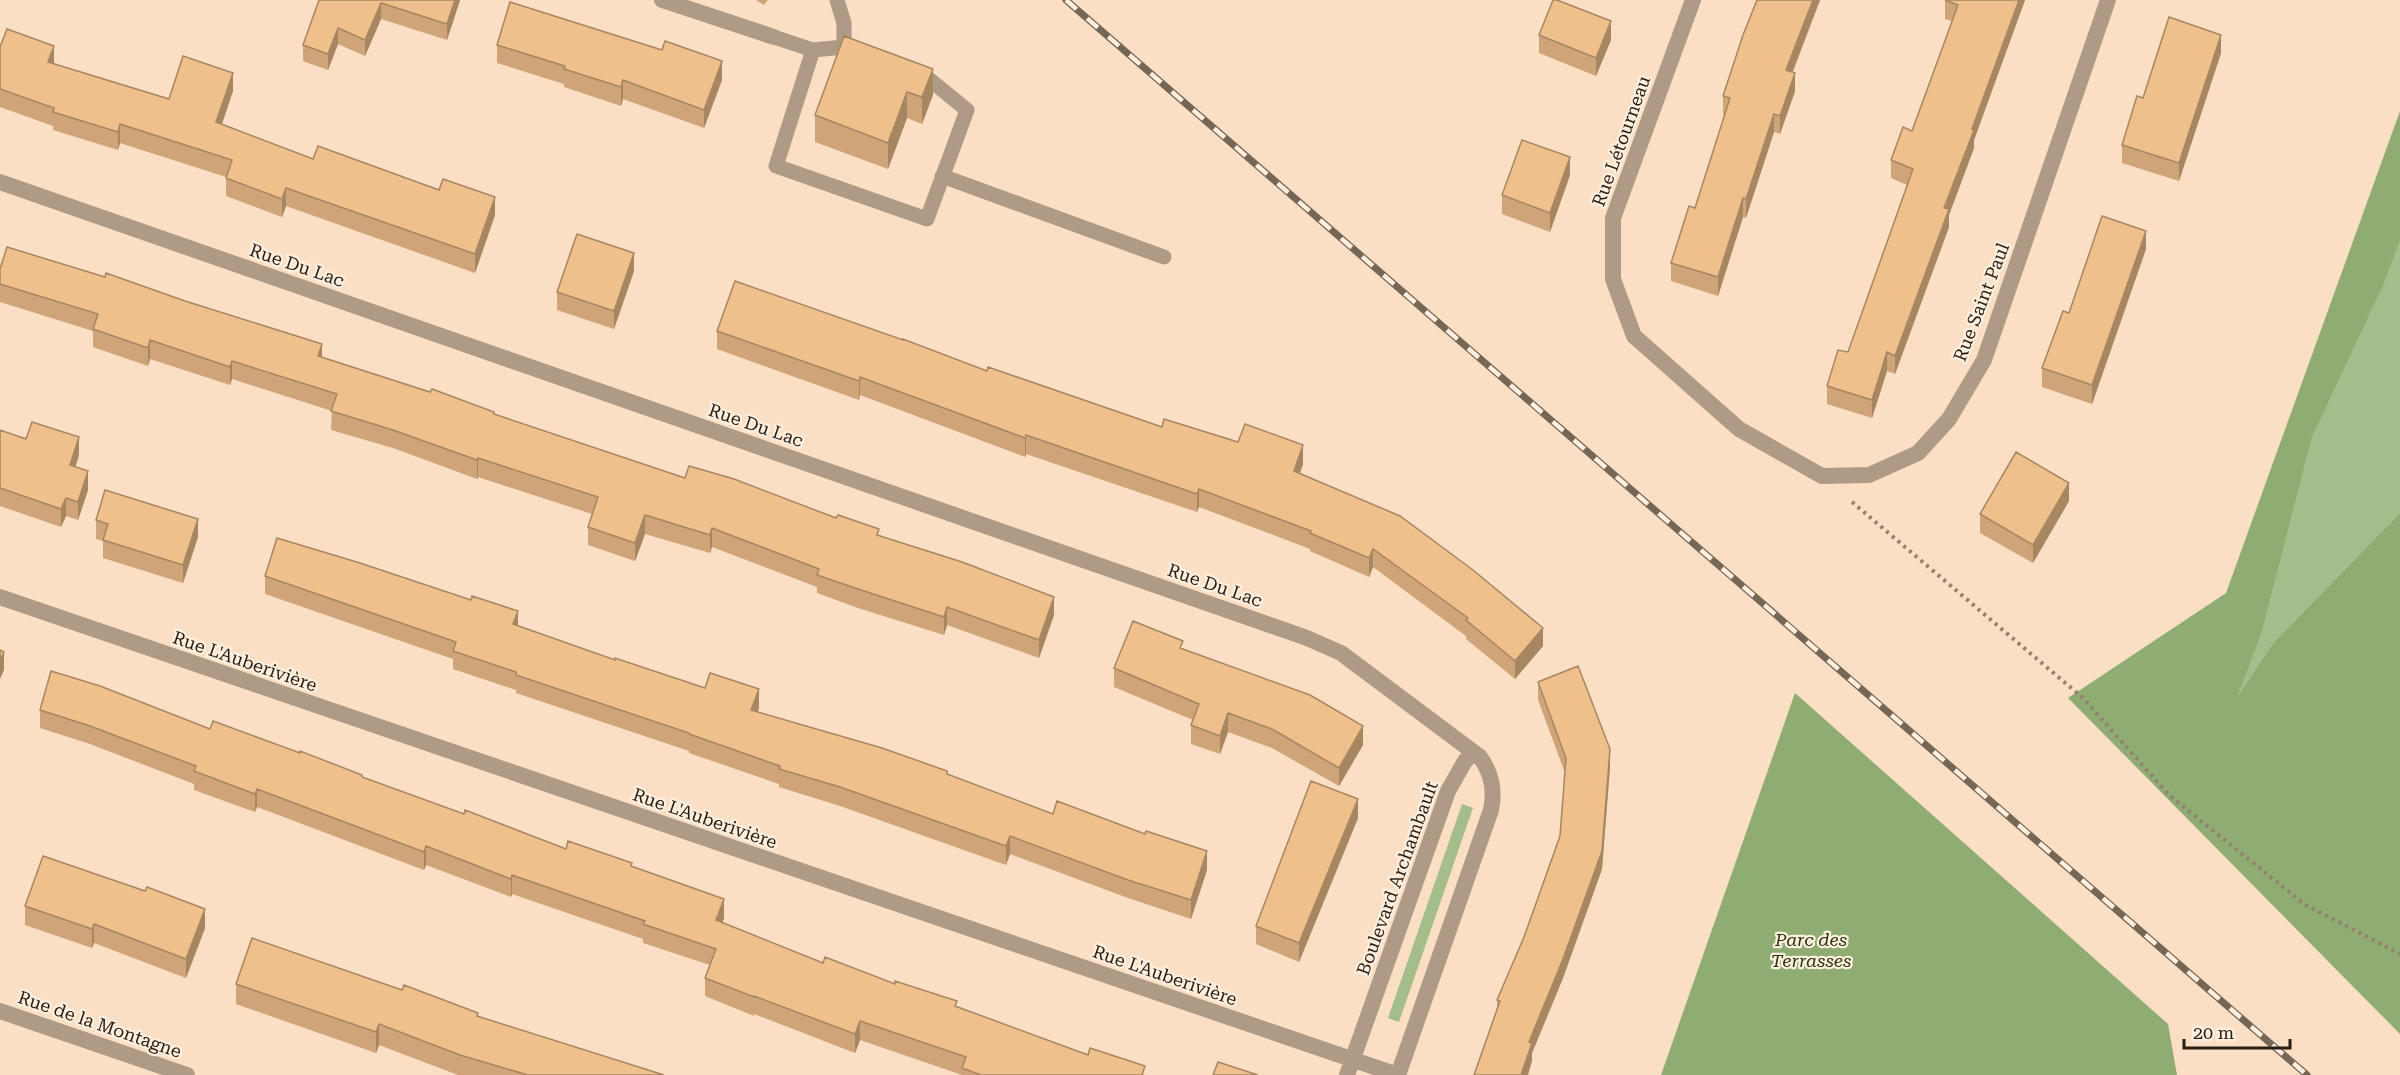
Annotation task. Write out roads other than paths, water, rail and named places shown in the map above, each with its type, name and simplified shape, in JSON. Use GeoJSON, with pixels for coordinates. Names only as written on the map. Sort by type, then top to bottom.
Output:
{"type":"FeatureCollection","features":[{"type":"Feature","properties":{"kind":"street"},"geometry":{"type":"LineString","coordinates":[[662,0],[774,37]]}},
{"type":"Feature","properties":{"kind":"street","name":"Rue Létourneau"},"geometry":{"type":"LineString","coordinates":[[1693,0],[1612,218],[1613,279],[1635,336],[1739,429],[1822,476]]}},
{"type":"Feature","properties":{"kind":"street","name":"Rue Saint Paul"},"geometry":{"type":"LineString","coordinates":[[1822,476],[1869,475],[1918,453],[1948,419],[1978,370],[1984,360],[2108,0]]}},
{"type":"Feature","properties":{"kind":"street","name":"Rue Du Lac"},"geometry":{"type":"LineString","coordinates":[[0,182],[1326,645],[1354,663],[1473,754]]}},
{"type":"Feature","properties":{"kind":"street","name":"Rue L'Auberivière"},"geometry":{"type":"LineString","coordinates":[[0,597],[1350,1067],[1398,1075]]}},
{"type":"Feature","properties":{"kind":"street"},"geometry":{"type":"LineString","coordinates":[[1398,1075],[1491,810],[1493,798],[1491,777],[1480,757],[1473,754]]}},
{"type":"Feature","properties":{"kind":"street","name":"Boulevard Archambault"},"geometry":{"type":"LineString","coordinates":[[1350,1067],[1448,791],[1465,761],[1473,754]]}},
{"type":"Feature","properties":{"kind":"street","name":"Rue de la Montagne"},"geometry":{"type":"LineString","coordinates":[[0,1011],[187,1075]]}},
{"type":"Feature","properties":{"kind":"lane"},"geometry":{"type":"LineString","coordinates":[[837,0],[844,23],[844,47]]}},
{"type":"Feature","properties":{"kind":"lane"},"geometry":{"type":"LineString","coordinates":[[774,37],[813,50],[844,47],[876,59]]}},
{"type":"Feature","properties":{"kind":"lane"},"geometry":{"type":"LineString","coordinates":[[813,50],[776,166],[927,219],[967,110],[929,79],[897,67]]}},
{"type":"Feature","properties":{"kind":"lane"},"geometry":{"type":"LineString","coordinates":[[942,176],[1164,257]]}},
{"type":"Feature","properties":{"kind":"railway"},"geometry":{"type":"LineString","coordinates":[[1066,0],[2307,1075]]}},
{"type":"Feature","properties":{"kind":"park label","name":"Parc des Terrasses"},"geometry":{"type":"Point","coordinates":[1811,949]}}]}
